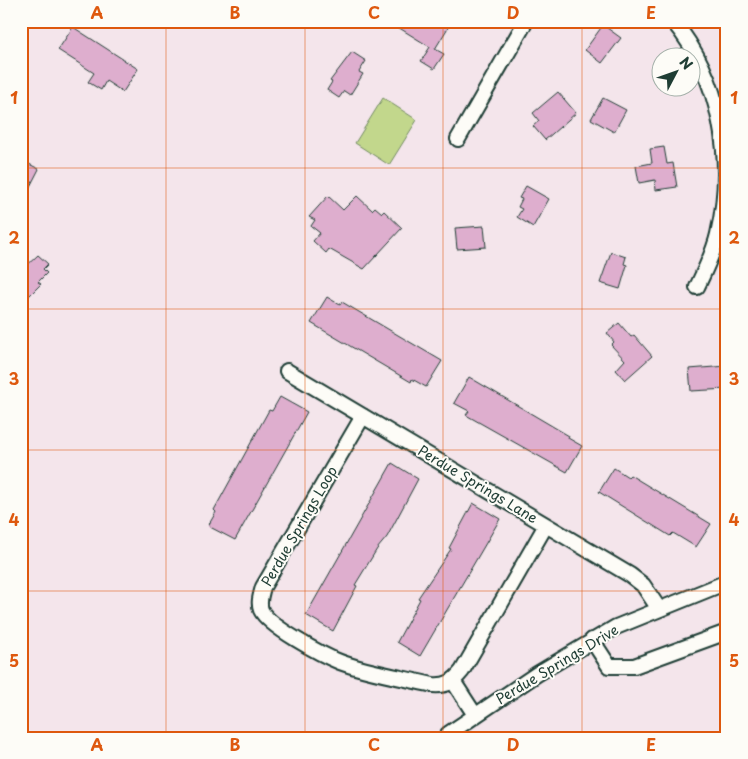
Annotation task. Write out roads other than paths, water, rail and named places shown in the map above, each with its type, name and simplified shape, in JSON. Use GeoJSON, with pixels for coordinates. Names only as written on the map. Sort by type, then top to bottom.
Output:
{"type":"FeatureCollection","features":[{"type":"Feature","properties":{"kind":"street"},"geometry":{"type":"LineString","coordinates":[[458,139],[526,21]]}},
{"type":"Feature","properties":{"kind":"street"},"geometry":{"type":"LineString","coordinates":[[673,21],[693,50],[707,78],[717,108],[723,141],[724,184],[718,234],[698,287]]}},
{"type":"Feature","properties":{"kind":"street","name":"Perdue Springs Lane"},"geometry":{"type":"LineString","coordinates":[[287,371],[630,575],[642,585],[659,609]]}},
{"type":"Feature","properties":{"kind":"street","name":"Perdue Springs Loop"},"geometry":{"type":"LineString","coordinates":[[363,416],[263,587],[259,600],[262,611],[270,623],[340,662],[433,685],[444,685],[454,681]]}},
{"type":"Feature","properties":{"kind":"street"},"geometry":{"type":"LineString","coordinates":[[475,715],[454,681],[462,671],[546,525]]}},
{"type":"Feature","properties":{"kind":"street","name":"Perdue Springs Drive"},"geometry":{"type":"LineString","coordinates":[[448,734],[592,640],[616,627],[727,582]]}},
{"type":"Feature","properties":{"kind":"street"},"geometry":{"type":"LineString","coordinates":[[592,640],[609,666],[634,666],[727,632]]}}]}
